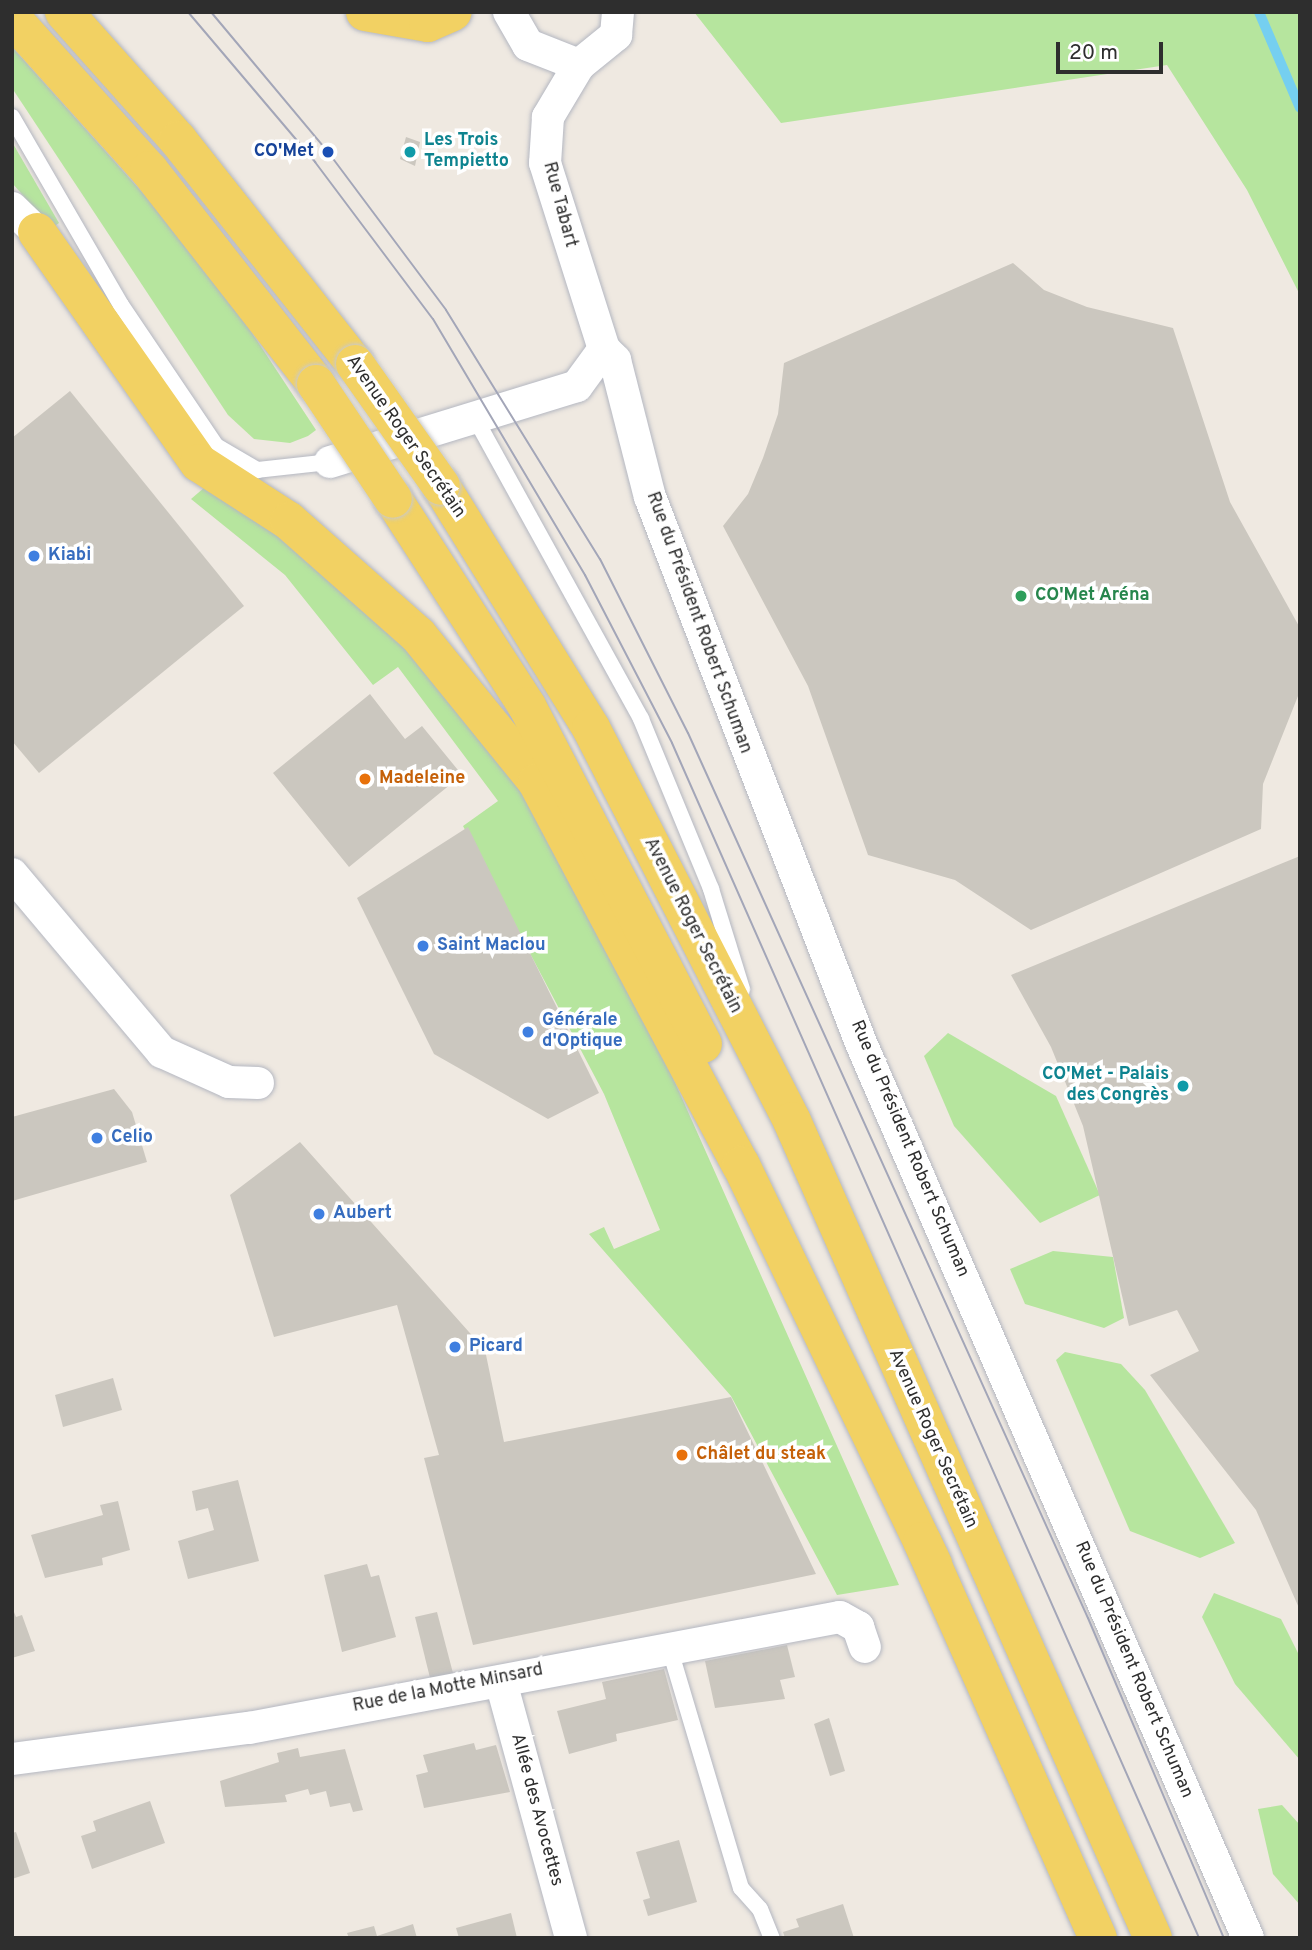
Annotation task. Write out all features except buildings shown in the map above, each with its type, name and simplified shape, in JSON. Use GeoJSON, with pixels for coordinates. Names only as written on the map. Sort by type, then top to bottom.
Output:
{"type":"FeatureCollection","features":[{"type":"Feature","properties":{"kind":"main road","name":"Avenue Roger Secrétain"},"geometry":{"type":"LineString","coordinates":[[64,12],[178,140],[355,364],[441,486],[591,728],[770,1078],[1153,1938]]}},
{"type":"Feature","properties":{"kind":"main road"},"geometry":{"type":"LineString","coordinates":[[365,12],[428,23],[453,12]]}},
{"type":"Feature","properties":{"kind":"main road"},"geometry":{"type":"LineString","coordinates":[[12,18],[149,170],[316,384],[527,706],[681,995],[1098,1938]]}},
{"type":"Feature","properties":{"kind":"main road"},"geometry":{"type":"LineString","coordinates":[[25,220],[199,463],[289,521],[418,635],[537,782],[741,1165],[933,1564]]}},
{"type":"Feature","properties":{"kind":"street"},"geometry":{"type":"LineString","coordinates":[[509,12],[528,45],[579,65]]}},
{"type":"Feature","properties":{"kind":"street","name":"Rue Tabart"},"geometry":{"type":"LineString","coordinates":[[604,349],[545,163],[548,117],[579,65],[616,34],[618,12]]}},
{"type":"Feature","properties":{"kind":"street"},"geometry":{"type":"LineString","coordinates":[[330,462],[577,386],[604,349]]}},
{"type":"Feature","properties":{"kind":"street","name":"Rue du Président Robert Schuman"},"geometry":{"type":"LineString","coordinates":[[604,349],[615,360],[655,510],[861,1043],[1248,1938]]}},
{"type":"Feature","properties":{"kind":"street"},"geometry":{"type":"LineString","coordinates":[[12,874],[162,1052],[229,1082],[258,1083]]}},
{"type":"Feature","properties":{"kind":"street","name":"Rue de la Motte Minsard"},"geometry":{"type":"LineString","coordinates":[[12,1759],[249,1728],[840,1617],[858,1627],[866,1647]]}},
{"type":"Feature","properties":{"kind":"street","name":"Allée des Avocettes"},"geometry":{"type":"LineString","coordinates":[[501,1682],[571,1938]]}},
{"type":"Feature","properties":{"kind":"lane"},"geometry":{"type":"LineString","coordinates":[[12,117],[78,232],[230,460],[276,472],[330,462]]}},
{"type":"Feature","properties":{"kind":"lane"},"geometry":{"type":"LineString","coordinates":[[25,220],[78,232]]}},
{"type":"Feature","properties":{"kind":"lane"},"geometry":{"type":"LineString","coordinates":[[475,418],[641,719],[711,889],[770,1078]]}},
{"type":"Feature","properties":{"kind":"lane"},"geometry":{"type":"LineString","coordinates":[[670,1650],[741,1888],[760,1909],[772,1938]]}},
{"type":"Feature","properties":{"kind":"green space"},"geometry":{"type":"Polygon","coordinates":[[[694,12],[1300,12],[1300,295],[1247,190],[1167,65],[781,123],[694,12]]]}},
{"type":"Feature","properties":{"kind":"green space"},"geometry":{"type":"Polygon","coordinates":[[[12,47],[157,209],[246,324],[316,430],[290,443],[254,439],[228,415],[12,88],[12,47]]]}},
{"type":"Feature","properties":{"kind":"green space"},"geometry":{"type":"Polygon","coordinates":[[[12,142],[59,223],[52,228],[12,183],[12,142]]]}},
{"type":"Feature","properties":{"kind":"green space"},"geometry":{"type":"Polygon","coordinates":[[[205,487],[254,516],[422,647],[532,790],[607,930],[899,1585],[837,1595],[731,1396],[589,1234],[604,1227],[614,1249],[660,1230],[604,1094],[463,826],[498,801],[398,667],[373,685],[285,575],[191,499],[205,487]]]}},
{"type":"Feature","properties":{"kind":"green space"},"geometry":{"type":"Polygon","coordinates":[[[948,1033],[1056,1096],[1100,1195],[1040,1223],[954,1126],[924,1056],[948,1033]]]}},
{"type":"Feature","properties":{"kind":"green space"},"geometry":{"type":"Polygon","coordinates":[[[1053,1251],[1113,1257],[1124,1318],[1104,1328],[1025,1304],[1010,1269],[1053,1251]]]}},
{"type":"Feature","properties":{"kind":"green space"},"geometry":{"type":"Polygon","coordinates":[[[1065,1352],[1121,1364],[1145,1390],[1235,1543],[1200,1558],[1130,1531],[1056,1360],[1065,1352]]]}},
{"type":"Feature","properties":{"kind":"green space"},"geometry":{"type":"Polygon","coordinates":[[[1214,1593],[1281,1619],[1300,1657],[1300,1760],[1235,1684],[1202,1617],[1214,1593]]]}},
{"type":"Feature","properties":{"kind":"green space"},"geometry":{"type":"Polygon","coordinates":[[[1282,1805],[1300,1825],[1300,1905],[1273,1874],[1258,1809],[1282,1805]]]}},
{"type":"Feature","properties":{"kind":"waterway"},"geometry":{"type":"LineString","coordinates":[[1259,12],[1300,108]]}},
{"type":"Feature","properties":{"kind":"tram line"},"geometry":{"type":"LineString","coordinates":[[188,12],[315,162],[433,319],[585,575],[672,743],[1199,1938]]}},
{"type":"Feature","properties":{"kind":"tram line"},"geometry":{"type":"LineString","coordinates":[[211,12],[328,152],[446,310],[600,559],[688,733],[1088,1618],[1224,1938]]}},
{"type":"Feature","properties":{"kind":"place","name":"CO'Met"},"geometry":{"type":"Point","coordinates":[328,152]}},
{"type":"Feature","properties":{"kind":"place","name":"Les Trois Tempietto"},"geometry":{"type":"Point","coordinates":[410,152]}},
{"type":"Feature","properties":{"kind":"place","name":"Kiabi"},"geometry":{"type":"Point","coordinates":[34,556]}},
{"type":"Feature","properties":{"kind":"place","name":"CO'Met Aréna"},"geometry":{"type":"Point","coordinates":[1021,596]}},
{"type":"Feature","properties":{"kind":"place","name":"Madeleine"},"geometry":{"type":"Point","coordinates":[365,779]}},
{"type":"Feature","properties":{"kind":"place","name":"Saint Maclou"},"geometry":{"type":"Point","coordinates":[423,946]}},
{"type":"Feature","properties":{"kind":"place","name":"Générale d'Optique"},"geometry":{"type":"Point","coordinates":[528,1032]}},
{"type":"Feature","properties":{"kind":"place","name":"CO'Met - Palais des Congrès"},"geometry":{"type":"Point","coordinates":[1183,1086]}},
{"type":"Feature","properties":{"kind":"place","name":"Celio"},"geometry":{"type":"Point","coordinates":[97,1138]}},
{"type":"Feature","properties":{"kind":"place","name":"Aubert"},"geometry":{"type":"Point","coordinates":[319,1214]}},
{"type":"Feature","properties":{"kind":"place","name":"Picard"},"geometry":{"type":"Point","coordinates":[455,1347]}},
{"type":"Feature","properties":{"kind":"place","name":"Châlet du steak"},"geometry":{"type":"Point","coordinates":[682,1455]}}]}
